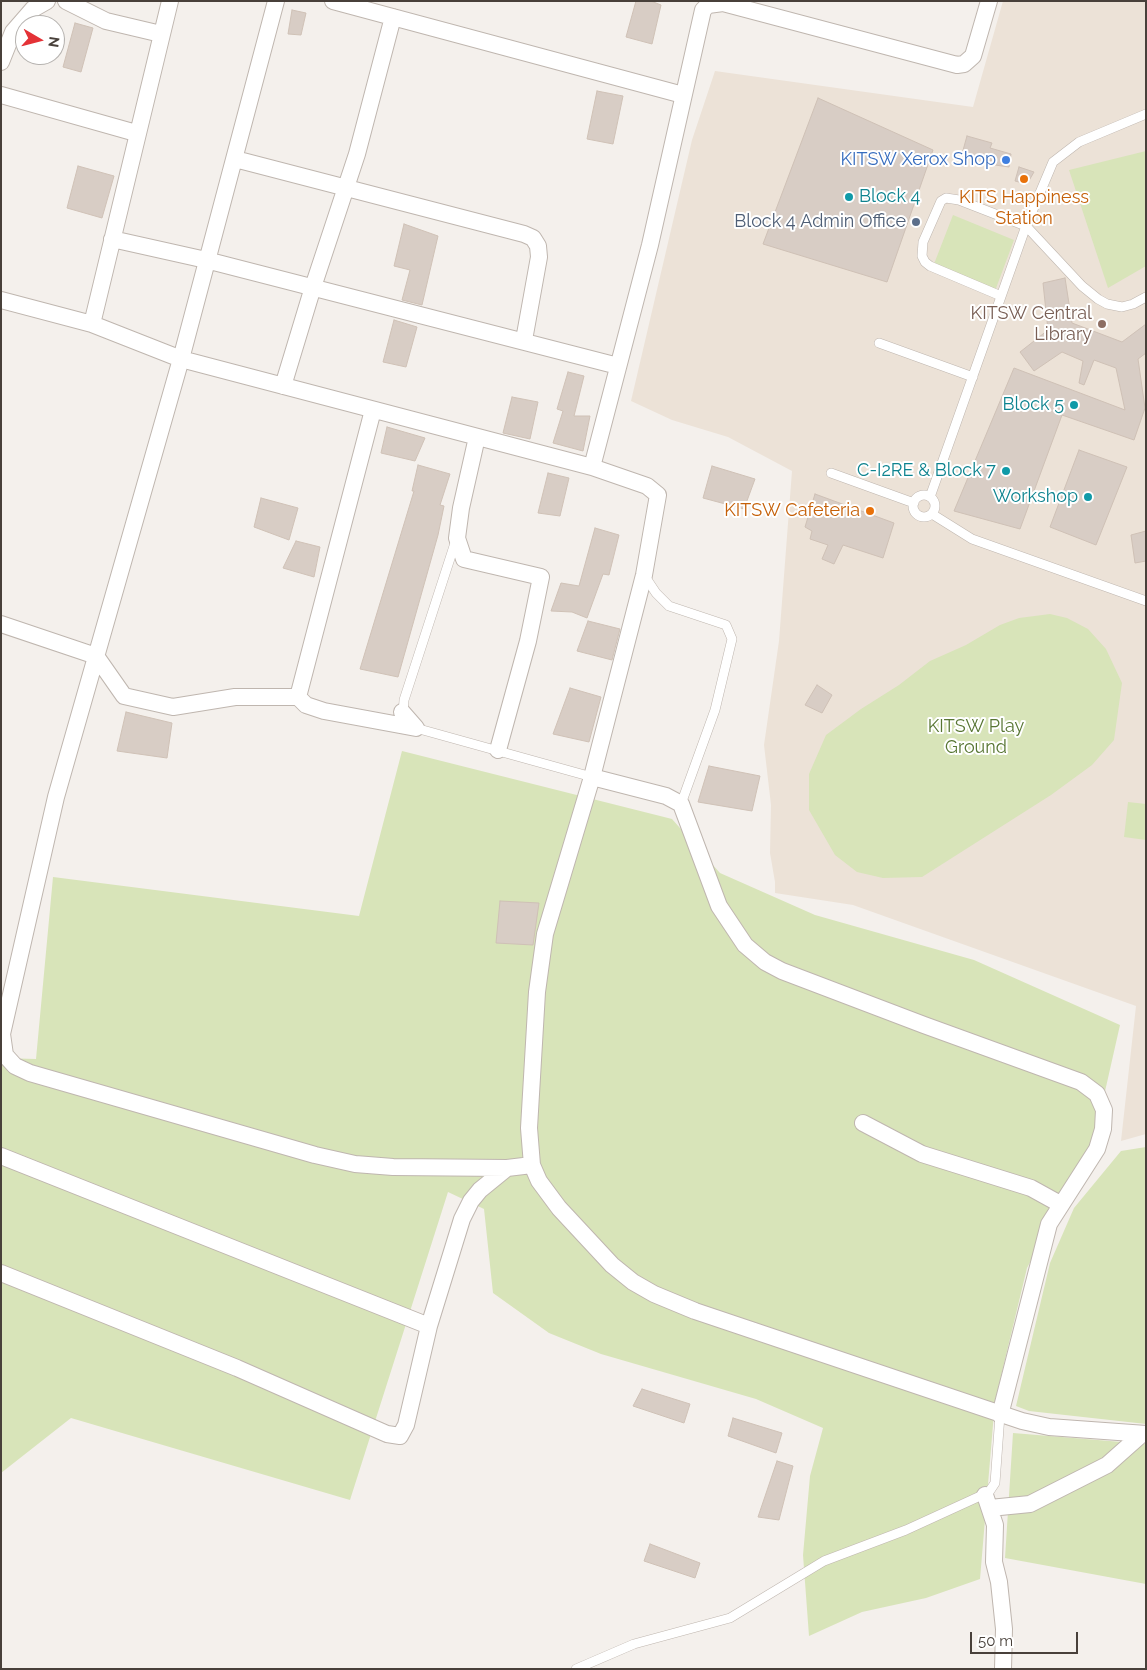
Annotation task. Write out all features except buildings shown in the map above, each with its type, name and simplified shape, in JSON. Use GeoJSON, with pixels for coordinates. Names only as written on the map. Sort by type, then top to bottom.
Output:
{"type":"FeatureCollection","features":[{"type":"Feature","properties":{"kind":"street"},"geometry":{"type":"LineString","coordinates":[[1,62],[13,32],[33,9],[47,1]]}},
{"type":"Feature","properties":{"kind":"street"},"geometry":{"type":"LineString","coordinates":[[66,1],[106,21],[161,34]]}},
{"type":"Feature","properties":{"kind":"street"},"geometry":{"type":"LineString","coordinates":[[92,324],[136,133],[170,1]]}},
{"type":"Feature","properties":{"kind":"street"},"geometry":{"type":"LineString","coordinates":[[276,1],[181,359],[96,656],[42,856],[2,1034],[5,1055],[14,1066],[30,1072],[306,1152],[355,1164],[507,1168],[532,1165]]}},
{"type":"Feature","properties":{"kind":"street"},"geometry":{"type":"LineString","coordinates":[[333,1],[683,95]]}},
{"type":"Feature","properties":{"kind":"street"},"geometry":{"type":"LineString","coordinates":[[592,466],[650,245],[700,18],[708,3],[723,3],[957,65],[964,64],[973,56],[989,1]]}},
{"type":"Feature","properties":{"kind":"street"},"geometry":{"type":"LineString","coordinates":[[283,386],[312,287],[346,188],[393,17]]}},
{"type":"Feature","properties":{"kind":"street"},"geometry":{"type":"LineString","coordinates":[[1,95],[136,133]]}},
{"type":"Feature","properties":{"kind":"street"},"geometry":{"type":"LineString","coordinates":[[235,159],[524,234],[533,238],[538,246],[539,257],[524,340]]}},
{"type":"Feature","properties":{"kind":"street"},"geometry":{"type":"LineString","coordinates":[[112,239],[206,260],[524,340],[618,366]]}},
{"type":"Feature","properties":{"kind":"street"},"geometry":{"type":"LineString","coordinates":[[1,300],[92,324],[181,359],[592,466],[647,486],[658,495],[644,575],[592,777],[545,934],[537,992],[529,1118],[532,1165],[539,1180],[559,1208],[612,1266],[633,1282],[654,1294],[695,1311],[1000,1414],[1049,1427],[1144,1434]]}},
{"type":"Feature","properties":{"kind":"street"},"geometry":{"type":"LineString","coordinates":[[298,697],[373,410]]}},
{"type":"Feature","properties":{"kind":"street"},"geometry":{"type":"LineString","coordinates":[[477,437],[461,508],[457,538],[464,559],[541,577],[528,641],[498,750]]}},
{"type":"Feature","properties":{"kind":"street"},"geometry":{"type":"LineString","coordinates":[[1,624],[96,656],[124,696],[172,707],[235,697],[298,697],[306,705],[324,711],[416,728]]}},
{"type":"Feature","properties":{"kind":"street"},"geometry":{"type":"LineString","coordinates":[[402,712],[416,728]]}},
{"type":"Feature","properties":{"kind":"street"},"geometry":{"type":"LineString","coordinates":[[592,777],[666,796],[681,804],[686,812],[707,879],[718,906],[745,945],[765,962],[782,971],[924,1025],[1081,1082],[1097,1094],[1104,1110],[1103,1129],[1097,1149],[1060,1204],[1049,1224],[1000,1414]]}},
{"type":"Feature","properties":{"kind":"street"},"geometry":{"type":"LineString","coordinates":[[862,1123],[922,1154],[1031,1188],[1060,1204]]}},
{"type":"Feature","properties":{"kind":"street"},"geometry":{"type":"LineString","coordinates":[[1,1156],[429,1326]]}},
{"type":"Feature","properties":{"kind":"street"},"geometry":{"type":"LineString","coordinates":[[1,1272],[237,1368],[394,1436],[403,1433],[406,1425],[429,1326],[462,1219],[471,1201],[480,1190],[507,1168]]}},
{"type":"Feature","properties":{"kind":"street"},"geometry":{"type":"LineString","coordinates":[[1003,1669],[1004,1629],[999,1582],[994,1562],[995,1525],[987,1502],[1030,1504],[1107,1465],[1144,1434]]}},
{"type":"Feature","properties":{"kind":"lane"},"geometry":{"type":"LineString","coordinates":[[930,497],[1026,226],[1053,162],[1062,152],[1079,142],[1146,114]]}},
{"type":"Feature","properties":{"kind":"lane"},"geometry":{"type":"LineString","coordinates":[[1001,296],[930,266],[922,256],[923,242],[937,206],[946,198],[959,200],[1026,226],[1082,286],[1098,299],[1122,307],[1146,297]]}},
{"type":"Feature","properties":{"kind":"lane"},"geometry":{"type":"LineString","coordinates":[[879,343],[973,377]]}},
{"type":"Feature","properties":{"kind":"lane"},"geometry":{"type":"LineString","coordinates":[[831,473],[914,503]]}},
{"type":"Feature","properties":{"kind":"lane"},"geometry":{"type":"LineString","coordinates":[[921,496],[930,497],[935,505],[932,514],[926,517],[919,515],[914,510],[914,503],[921,496]]}},
{"type":"Feature","properties":{"kind":"lane"},"geometry":{"type":"LineString","coordinates":[[932,514],[972,538],[1146,601]]}},
{"type":"Feature","properties":{"kind":"lane"},"geometry":{"type":"LineString","coordinates":[[402,712],[457,538]]}},
{"type":"Feature","properties":{"kind":"lane"},"geometry":{"type":"LineString","coordinates":[[644,575],[656,593],[669,606],[726,625],[732,639],[715,710],[681,804]]}},
{"type":"Feature","properties":{"kind":"lane"},"geometry":{"type":"LineString","coordinates":[[416,728],[592,777]]}},
{"type":"Feature","properties":{"kind":"lane"},"geometry":{"type":"LineString","coordinates":[[576,1669],[634,1644],[730,1618],[824,1561],[987,1502],[995,1483],[1000,1414]]}},
{"type":"Feature","properties":{"kind":"shaded area"},"geometry":{"type":"Polygon","coordinates":[[[1003,1],[1146,1],[1146,1134],[1121,1141],[1136,1006],[853,905],[775,893],[770,853],[771,805],[764,745],[779,641],[792,471],[728,437],[672,420],[631,401],[692,140],[715,71],[973,107],[1003,1]]]}},
{"type":"Feature","properties":{"kind":"green space"},"geometry":{"type":"Polygon","coordinates":[[[1146,151],[1146,266],[1108,288],[1069,170],[1146,151]]]}},
{"type":"Feature","properties":{"kind":"green space"},"geometry":{"type":"Polygon","coordinates":[[[953,215],[1014,240],[995,291],[934,264],[953,215]]]}},
{"type":"Feature","properties":{"kind":"green space","name":"KITSW Play Ground"},"geometry":{"type":"Polygon","coordinates":[[[1050,614],[1067,618],[1088,629],[1106,649],[1122,683],[1114,740],[1092,765],[1051,795],[922,877],[883,878],[857,872],[835,855],[809,810],[809,774],[826,735],[861,709],[899,685],[930,661],[966,645],[1000,625],[1019,618],[1050,614]]]}},
{"type":"Feature","properties":{"kind":"green space"},"geometry":{"type":"Polygon","coordinates":[[[402,751],[672,819],[720,873],[815,915],[974,960],[1120,1025],[1094,1140],[1027,1268],[995,1401],[980,1579],[926,1598],[862,1612],[809,1636],[803,1555],[810,1476],[823,1428],[756,1399],[601,1354],[549,1333],[493,1293],[484,1209],[448,1192],[350,1500],[71,1418],[1,1473],[1,1058],[36,1059],[53,877],[359,916],[402,751]]]}},
{"type":"Feature","properties":{"kind":"green space"},"geometry":{"type":"Polygon","coordinates":[[[1128,802],[1146,804],[1146,840],[1124,837],[1128,802]]]}},
{"type":"Feature","properties":{"kind":"green space"},"geometry":{"type":"Polygon","coordinates":[[[1146,1147],[1146,1424],[1029,1411],[1016,1406],[1050,1263],[1074,1208],[1121,1151],[1146,1147]]]}},
{"type":"Feature","properties":{"kind":"green space"},"geometry":{"type":"Polygon","coordinates":[[[1013,1433],[1146,1444],[1146,1584],[1005,1558],[1013,1433]]]}},
{"type":"Feature","properties":{"kind":"place","name":"KITSW Xerox Shop"},"geometry":{"type":"Point","coordinates":[1006,160]}},
{"type":"Feature","properties":{"kind":"place","name":"KITS Happiness Station"},"geometry":{"type":"Point","coordinates":[1024,179]}},
{"type":"Feature","properties":{"kind":"place","name":"Block 4"},"geometry":{"type":"Point","coordinates":[849,197]}},
{"type":"Feature","properties":{"kind":"place","name":"Block 4 Admin Office"},"geometry":{"type":"Point","coordinates":[916,222]}},
{"type":"Feature","properties":{"kind":"place","name":"KITSW Central Library"},"geometry":{"type":"Point","coordinates":[1102,324]}},
{"type":"Feature","properties":{"kind":"place","name":"Block 5"},"geometry":{"type":"Point","coordinates":[1074,405]}},
{"type":"Feature","properties":{"kind":"place","name":"C-I2RE & Block 7"},"geometry":{"type":"Point","coordinates":[1006,471]}},
{"type":"Feature","properties":{"kind":"place","name":"Workshop"},"geometry":{"type":"Point","coordinates":[1088,497]}},
{"type":"Feature","properties":{"kind":"place","name":"KITSW Cafeteria"},"geometry":{"type":"Point","coordinates":[870,511]}}]}
